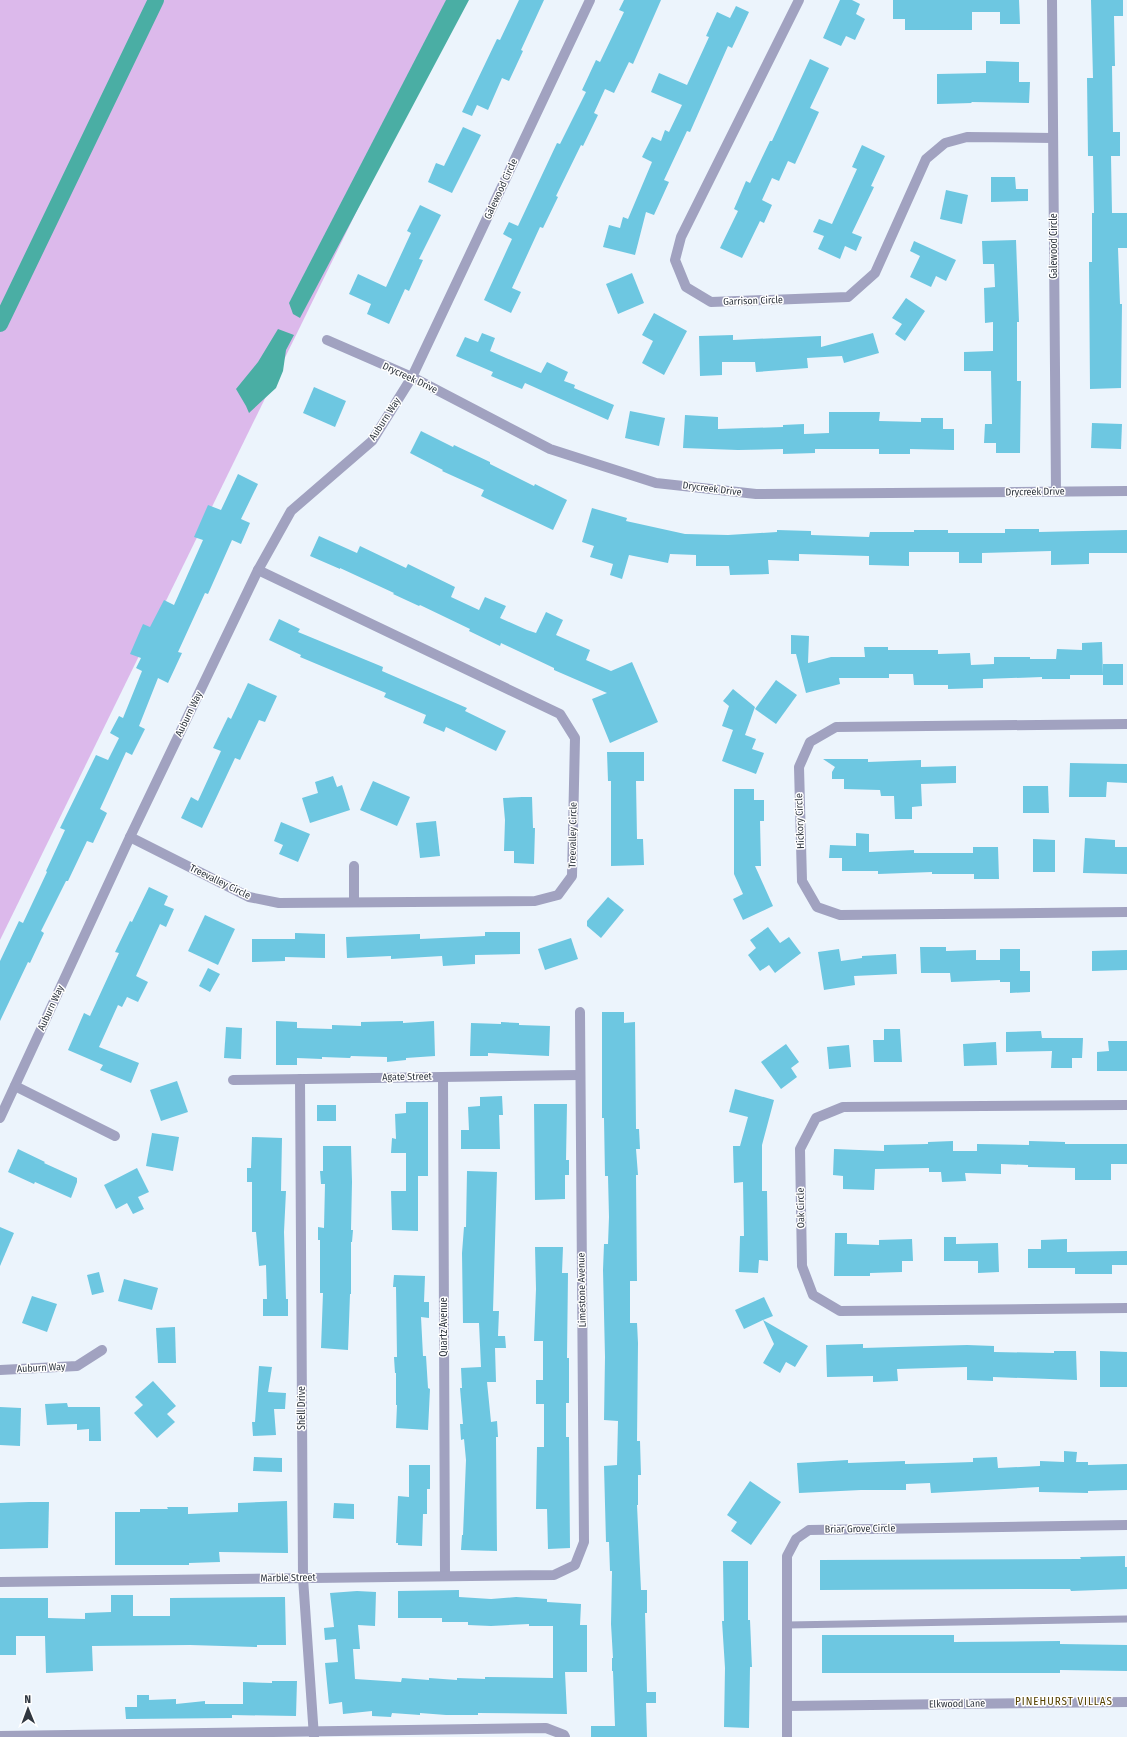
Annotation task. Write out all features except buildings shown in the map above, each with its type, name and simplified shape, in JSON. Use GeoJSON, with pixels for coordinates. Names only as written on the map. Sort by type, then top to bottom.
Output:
{"type":"FeatureCollection","features":[{"type":"Feature","properties":{"kind":"street","name":"Galewood Circle"},"geometry":{"type":"LineString","coordinates":[[412,377],[590,0]]}},
{"type":"Feature","properties":{"kind":"street","name":"Garrison Circle"},"geometry":{"type":"LineString","coordinates":[[799,0],[680,237],[675,260],[686,288],[711,302],[848,297],[875,273],[926,159],[945,143],[967,137],[1053,138]]}},
{"type":"Feature","properties":{"kind":"street","name":"Galewood Circle"},"geometry":{"type":"LineString","coordinates":[[1052,0],[1056,492]]}},
{"type":"Feature","properties":{"kind":"street","name":"Drycreek Drive"},"geometry":{"type":"LineString","coordinates":[[327,340],[412,377],[550,449],[656,483],[756,494],[1127,491]]}},
{"type":"Feature","properties":{"kind":"street","name":"Auburn Way"},"geometry":{"type":"LineString","coordinates":[[0,1118],[130,837],[258,570],[291,511],[372,441],[412,377]]}},
{"type":"Feature","properties":{"kind":"street","name":"Treevalley Circle"},"geometry":{"type":"LineString","coordinates":[[130,837],[250,898],[279,903],[535,901],[558,895],[572,876],[575,738],[560,714],[258,570]]}},
{"type":"Feature","properties":{"kind":"street","name":"Hickory Circle"},"geometry":{"type":"LineString","coordinates":[[1127,724],[836,727],[810,742],[798,767],[802,881],[817,907],[840,915],[1127,912]]}},
{"type":"Feature","properties":{"kind":"street"},"geometry":{"type":"LineString","coordinates":[[354,866],[354,902]]}},
{"type":"Feature","properties":{"kind":"street","name":"Limestone Avenue"},"geometry":{"type":"LineString","coordinates":[[575,1565],[584,1542],[580,1012]]}},
{"type":"Feature","properties":{"kind":"street","name":"Agate Street"},"geometry":{"type":"LineString","coordinates":[[233,1080],[580,1075]]}},
{"type":"Feature","properties":{"kind":"street","name":"Quartz Avenue"},"geometry":{"type":"LineString","coordinates":[[443,1077],[445,1576]]}},
{"type":"Feature","properties":{"kind":"street","name":"Shell Drive"},"geometry":{"type":"LineString","coordinates":[[300,1079],[303,1578],[314,1734]]}},
{"type":"Feature","properties":{"kind":"street"},"geometry":{"type":"LineString","coordinates":[[15,1086],[115,1136]]}},
{"type":"Feature","properties":{"kind":"street","name":"Oak Circle"},"geometry":{"type":"LineString","coordinates":[[1127,1105],[843,1107],[816,1118],[800,1148],[802,1266],[813,1295],[840,1311],[1127,1308]]}},
{"type":"Feature","properties":{"kind":"street","name":"Auburn Way"},"geometry":{"type":"LineString","coordinates":[[0,1370],[77,1366],[102,1350]]}},
{"type":"Feature","properties":{"kind":"street","name":"Briar Grove Circle"},"geometry":{"type":"LineString","coordinates":[[787,1737],[787,1556],[796,1539],[809,1530],[1127,1525]]}},
{"type":"Feature","properties":{"kind":"street","name":"Marble Street"},"geometry":{"type":"LineString","coordinates":[[0,1582],[554,1575],[575,1565]]}},
{"type":"Feature","properties":{"kind":"street","name":"Elkwood Lane"},"geometry":{"type":"LineString","coordinates":[[787,1706],[1127,1702]]}},
{"type":"Feature","properties":{"kind":"street"},"geometry":{"type":"LineString","coordinates":[[0,1736],[444,1733],[546,1728],[565,1736]]}},
{"type":"Feature","properties":{"kind":"lane"},"geometry":{"type":"LineString","coordinates":[[787,1625],[1127,1620]]}},
{"type":"Feature","properties":{"kind":"shaded area"},"geometry":{"type":"Polygon","coordinates":[[[0,0],[460,0],[0,940],[0,0]]]}},
{"type":"Feature","properties":{"kind":"shaded area"},"geometry":{"type":"Polygon","coordinates":[[[446,0],[469,0],[300,318],[293,314],[289,303],[446,0]]]}},
{"type":"Feature","properties":{"kind":"shaded area"},"geometry":{"type":"Polygon","coordinates":[[[278,329],[294,335],[286,350],[283,371],[276,388],[249,413],[236,389],[258,362],[278,329]]]}},
{"type":"Feature","properties":{"kind":"waterway"},"geometry":{"type":"LineString","coordinates":[[0,324],[156,0]]}},
{"type":"Feature","properties":{"kind":"district","name":"PINEHURST VILLAS"},"geometry":{"type":"Point","coordinates":[1064,1701]}}]}
